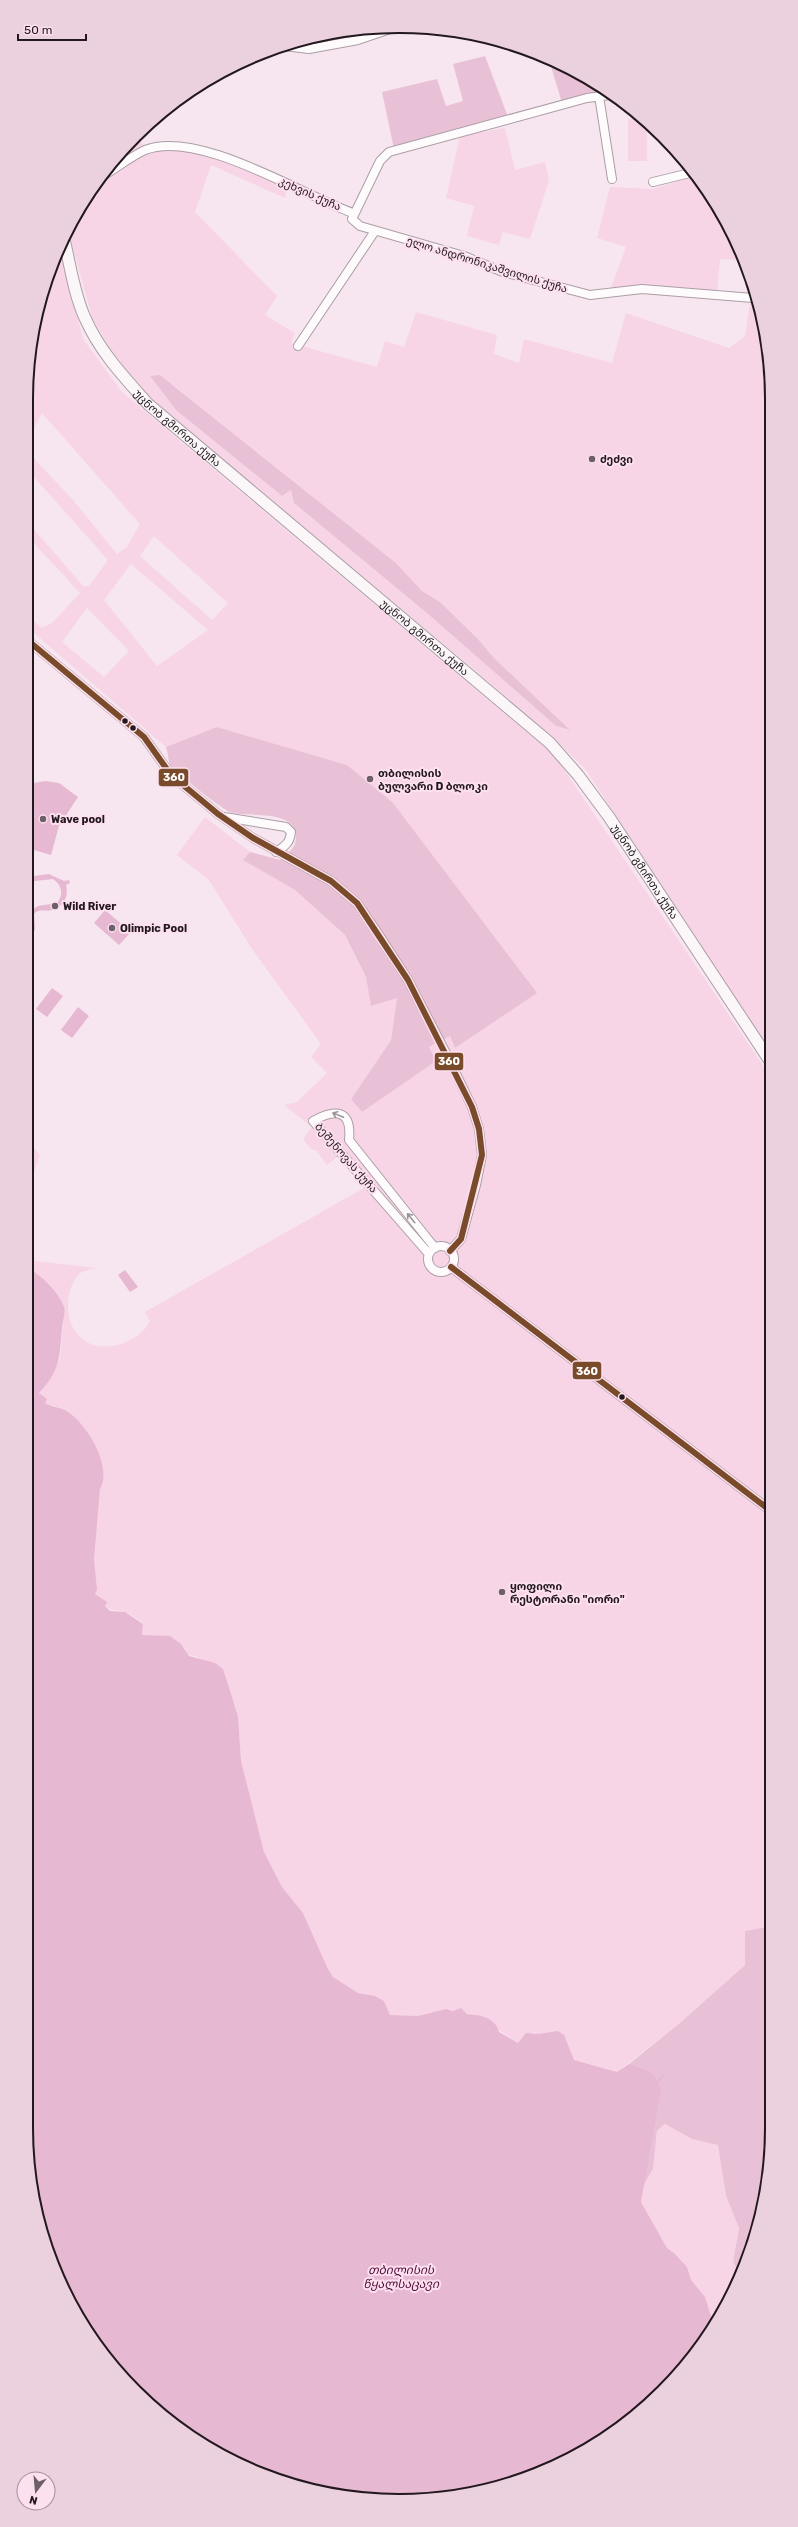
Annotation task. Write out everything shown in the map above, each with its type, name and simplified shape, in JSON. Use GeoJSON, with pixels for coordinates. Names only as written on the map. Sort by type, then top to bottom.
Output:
{"type":"FeatureCollection","features":[{"type":"Feature","properties":{"kind":"main road","name":"უცნობ გმირთა ქუჩა"},"geometry":{"type":"LineString","coordinates":[[66,248],[84,317],[102,349],[118,371],[148,404],[550,743],[578,775],[609,817],[765,1053]]}},
{"type":"Feature","properties":{"kind":"street"},"geometry":{"type":"LineString","coordinates":[[296,47],[309,49],[358,40],[376,34]]}},
{"type":"Feature","properties":{"kind":"street"},"geometry":{"type":"LineString","coordinates":[[599,96],[612,179]]}},
{"type":"Feature","properties":{"kind":"street","name":"კეხვის ქუჩა"},"geometry":{"type":"LineString","coordinates":[[116,168],[145,150],[169,145],[188,147],[206,151],[270,176],[326,203],[353,213],[380,161],[389,152],[603,96]]}},
{"type":"Feature","properties":{"kind":"street"},"geometry":{"type":"LineString","coordinates":[[653,182],[687,174]]}},
{"type":"Feature","properties":{"kind":"street","name":"ელო ანდრონიკაშვილის ქუჩა"},"geometry":{"type":"LineString","coordinates":[[353,213],[352,219],[354,223],[375,231],[464,256],[503,272],[590,295],[642,289],[751,298]]}},
{"type":"Feature","properties":{"kind":"street"},"geometry":{"type":"LineString","coordinates":[[298,346],[375,231]]}},
{"type":"Feature","properties":{"kind":"street"},"geometry":{"type":"LineString","coordinates":[[33,645],[144,737],[171,775],[222,817],[276,852],[331,881],[357,903],[408,980],[472,1107],[482,1139],[482,1156],[466,1224],[461,1239],[450,1251]]}},
{"type":"Feature","properties":{"kind":"street"},"geometry":{"type":"LineString","coordinates":[[222,817],[286,826],[291,832],[290,839],[286,845],[276,852]]}},
{"type":"Feature","properties":{"kind":"street","name":"ბეშენოვას ქუჩა"},"geometry":{"type":"LineString","coordinates":[[333,1112],[342,1114],[347,1119],[350,1131],[349,1140],[432,1251],[314,1121],[333,1112]]}},
{"type":"Feature","properties":{"kind":"street"},"geometry":{"type":"LineString","coordinates":[[443,1247],[450,1251],[453,1259],[451,1266],[441,1272],[433,1270],[428,1263],[432,1251],[443,1247]]}},
{"type":"Feature","properties":{"kind":"street"},"geometry":{"type":"LineString","coordinates":[[451,1266],[765,1506]]}},
{"type":"Feature","properties":{"kind":"shaded area"},"geometry":{"type":"Polygon","coordinates":[[[348,36],[341,39],[312,45],[304,45],[348,36]]]}},
{"type":"Feature","properties":{"kind":"shaded area"},"geometry":{"type":"Polygon","coordinates":[[[485,56],[508,117],[394,149],[382,92],[437,79],[446,106],[463,101],[453,64],[485,56]]]}},
{"type":"Feature","properties":{"kind":"shaded area"},"geometry":{"type":"Polygon","coordinates":[[[551,66],[582,82],[600,94],[562,103],[551,66]]]}},
{"type":"Feature","properties":{"kind":"shaded area"},"geometry":{"type":"Polygon","coordinates":[[[628,119],[634,119],[647,130],[647,161],[628,161],[628,119]]]}},
{"type":"Feature","properties":{"kind":"shaded area"},"geometry":{"type":"Polygon","coordinates":[[[505,128],[515,170],[545,162],[549,181],[530,239],[503,232],[499,245],[467,236],[474,206],[446,198],[460,136],[505,128]]]}},
{"type":"Feature","properties":{"kind":"shaded area"},"geometry":{"type":"Polygon","coordinates":[[[140,140],[145,148],[124,158],[140,140]]]}},
{"type":"Feature","properties":{"kind":"shaded area"},"geometry":{"type":"Polygon","coordinates":[[[168,149],[197,154],[246,169],[287,190],[285,198],[211,165],[195,212],[277,296],[265,315],[295,333],[291,343],[377,367],[385,341],[404,347],[416,312],[497,335],[494,354],[519,363],[524,339],[612,363],[626,313],[729,348],[745,336],[750,302],[752,301],[762,351],[765,399],[765,1045],[586,770],[553,737],[458,656],[169,416],[129,376],[115,357],[92,317],[70,238],[82,216],[116,168],[122,164],[168,149]],[[150,376],[176,410],[282,496],[291,490],[294,503],[428,614],[556,726],[569,730],[494,658],[478,639],[440,602],[422,591],[396,563],[172,384],[150,376]]]}},
{"type":"Feature","properties":{"kind":"shaded area"},"geometry":{"type":"Polygon","coordinates":[[[690,178],[716,216],[737,260],[720,259],[717,292],[647,287],[611,288],[626,247],[597,238],[610,187],[652,189],[690,178]]]}},
{"type":"Feature","properties":{"kind":"shaded area"},"geometry":{"type":"Polygon","coordinates":[[[62,257],[83,339],[122,392],[555,756],[765,1069],[765,1927],[745,1931],[745,1965],[681,2022],[617,2072],[574,2060],[534,2032],[518,2043],[476,2015],[446,2009],[418,2016],[390,2015],[384,2001],[375,1996],[358,1993],[333,1977],[303,1913],[282,1887],[264,1852],[241,1761],[238,1716],[235,1704],[197,1657],[185,1654],[186,1649],[181,1644],[166,1637],[142,1635],[143,1623],[127,1613],[109,1609],[104,1604],[103,1599],[95,1594],[94,1560],[100,1489],[104,1480],[104,1469],[101,1458],[95,1446],[81,1425],[65,1410],[45,1403],[39,1393],[60,1359],[64,1308],[33,1275],[33,1261],[96,1268],[79,1274],[74,1280],[68,1305],[71,1322],[74,1330],[87,1342],[97,1346],[107,1347],[118,1345],[137,1336],[145,1329],[150,1321],[145,1312],[364,1188],[337,1157],[327,1165],[316,1150],[312,1150],[303,1139],[312,1127],[284,1105],[297,1102],[327,1073],[311,1057],[321,1044],[252,949],[209,880],[177,855],[205,817],[250,852],[244,860],[295,890],[345,935],[366,977],[371,1005],[397,997],[391,1040],[351,1098],[362,1112],[436,1060],[429,1047],[450,1036],[455,1048],[536,993],[393,804],[347,765],[217,727],[166,747],[33,632],[33,620],[42,628],[52,623],[80,593],[33,542],[33,528],[84,587],[90,585],[108,560],[33,476],[33,457],[73,500],[117,554],[127,547],[140,524],[42,413],[33,430],[36,351],[45,304],[62,257]],[[154,536],[140,556],[212,620],[228,603],[154,536]],[[131,564],[104,600],[157,666],[208,630],[131,564]],[[87,608],[62,642],[104,677],[129,651],[87,608]]]}},
{"type":"Feature","properties":{"kind":"shaded area"},"geometry":{"type":"Polygon","coordinates":[[[160,375],[396,563],[422,591],[440,602],[478,639],[494,658],[570,730],[556,726],[428,614],[294,503],[291,490],[282,496],[176,410],[150,376],[160,375]]]}},
{"type":"Feature","properties":{"kind":"shaded area"},"geometry":{"type":"Polygon","coordinates":[[[217,727],[347,765],[393,803],[537,993],[455,1048],[450,1036],[429,1047],[436,1061],[362,1112],[351,1099],[391,1040],[397,998],[371,1006],[366,977],[345,935],[295,890],[243,860],[250,852],[280,860],[289,853],[295,844],[296,836],[294,827],[288,821],[279,818],[238,814],[226,810],[198,790],[170,765],[166,747],[217,727]]]}},
{"type":"Feature","properties":{"kind":"shaded area"},"geometry":{"type":"Polygon","coordinates":[[[33,1147],[40,1155],[33,1174],[33,1147]]]}},
{"type":"Feature","properties":{"kind":"shaded area"},"geometry":{"type":"Polygon","coordinates":[[[765,1927],[765,2128],[762,2176],[758,2199],[746,2246],[737,2269],[733,2262],[739,2228],[726,2196],[718,2145],[692,2139],[665,2124],[657,2131],[653,2169],[642,2188],[636,2069],[629,2064],[681,2022],[745,1965],[745,1931],[765,1927]]]}},
{"type":"Feature","properties":{"kind":"shaded area"},"geometry":{"type":"Polygon","coordinates":[[[666,2124],[692,2139],[719,2145],[726,2196],[739,2228],[733,2262],[737,2269],[727,2290],[708,2323],[705,2297],[691,2281],[687,2267],[667,2248],[641,2202],[642,2188],[653,2169],[657,2131],[666,2124]]]}},
{"type":"Feature","properties":{"kind":"water","name":"Wave pool"},"geometry":{"type":"Polygon","coordinates":[[[46,781],[59,783],[78,797],[59,826],[51,855],[33,850],[33,783],[46,781]]]}},
{"type":"Feature","properties":{"kind":"water","name":"Wild River"},"geometry":{"type":"Polygon","coordinates":[[[49,874],[64,881],[69,880],[70,883],[66,885],[66,897],[60,906],[50,911],[38,911],[34,914],[35,930],[33,932],[33,909],[38,906],[57,903],[61,897],[61,890],[56,881],[53,879],[33,881],[33,876],[49,874]]]}},
{"type":"Feature","properties":{"kind":"water","name":"Olimpic Pool"},"geometry":{"type":"Polygon","coordinates":[[[105,910],[131,932],[119,945],[94,923],[105,910]]]}},
{"type":"Feature","properties":{"kind":"water"},"geometry":{"type":"Polygon","coordinates":[[[52,988],[63,996],[47,1017],[36,1009],[52,988]]]}},
{"type":"Feature","properties":{"kind":"water"},"geometry":{"type":"Polygon","coordinates":[[[78,1007],[89,1016],[72,1038],[61,1030],[78,1007]]]}},
{"type":"Feature","properties":{"kind":"water"},"geometry":{"type":"Polygon","coordinates":[[[125,1270],[138,1287],[130,1292],[118,1275],[125,1270]]]}},
{"type":"Feature","properties":{"kind":"water","name":"თბილისის წყალსაცავი"},"geometry":{"type":"Polygon","coordinates":[[[33,1272],[43,1279],[58,1295],[64,1307],[58,1363],[46,1385],[39,1393],[47,1399],[45,1403],[65,1410],[81,1424],[95,1445],[103,1469],[94,1560],[97,1590],[95,1594],[107,1602],[105,1606],[110,1611],[125,1612],[143,1624],[142,1635],[170,1636],[181,1644],[189,1656],[215,1663],[223,1669],[238,1716],[241,1761],[264,1852],[282,1887],[303,1913],[333,1977],[358,1993],[375,1996],[384,2001],[390,2015],[418,2016],[446,2009],[453,2011],[461,2008],[467,2014],[482,2016],[491,2020],[499,2032],[518,2043],[526,2033],[539,2034],[558,2031],[564,2035],[574,2060],[617,2072],[629,2064],[649,2071],[655,2077],[661,2090],[641,2202],[667,2248],[687,2267],[691,2280],[705,2297],[711,2318],[689,2351],[658,2387],[622,2418],[602,2432],[561,2456],[517,2475],[470,2487],[423,2493],[375,2493],[328,2487],[281,2475],[237,2456],[196,2432],[158,2403],[140,2387],[124,2369],[95,2331],[71,2290],[52,2246],[40,2199],[34,2152],[33,1272]]]}},
{"type":"Feature","properties":{"kind":"waterway"},"geometry":{"type":"LineString","coordinates":[[657,2083],[663,2076]]}},
{"type":"Feature","properties":{"kind":"transit line","name":"360"},"geometry":{"type":"LineString","coordinates":[[33,645],[144,737],[171,775],[218,814],[253,838],[331,881],[357,903],[408,980],[472,1107],[479,1129],[482,1155],[461,1239],[450,1251]]}},
{"type":"Feature","properties":{"kind":"transit line","name":"360"},"geometry":{"type":"LineString","coordinates":[[451,1267],[765,1506]]}},
{"type":"Feature","properties":{"kind":"place","name":"ძეძვი"},"geometry":{"type":"Point","coordinates":[592,459]}},
{"type":"Feature","properties":{"kind":"place","name":"თბილისის ბულვარი D ბლოკი"},"geometry":{"type":"Point","coordinates":[370,779]}},
{"type":"Feature","properties":{"kind":"place","name":"Wave pool"},"geometry":{"type":"Point","coordinates":[43,819]}},
{"type":"Feature","properties":{"kind":"place","name":"Wild River"},"geometry":{"type":"Point","coordinates":[55,906]}},
{"type":"Feature","properties":{"kind":"place","name":"Olimpic Pool"},"geometry":{"type":"Point","coordinates":[112,928]}},
{"type":"Feature","properties":{"kind":"place","name":"ყოფილი რესტორანი \"იორი\""},"geometry":{"type":"Point","coordinates":[502,1592]}}]}
